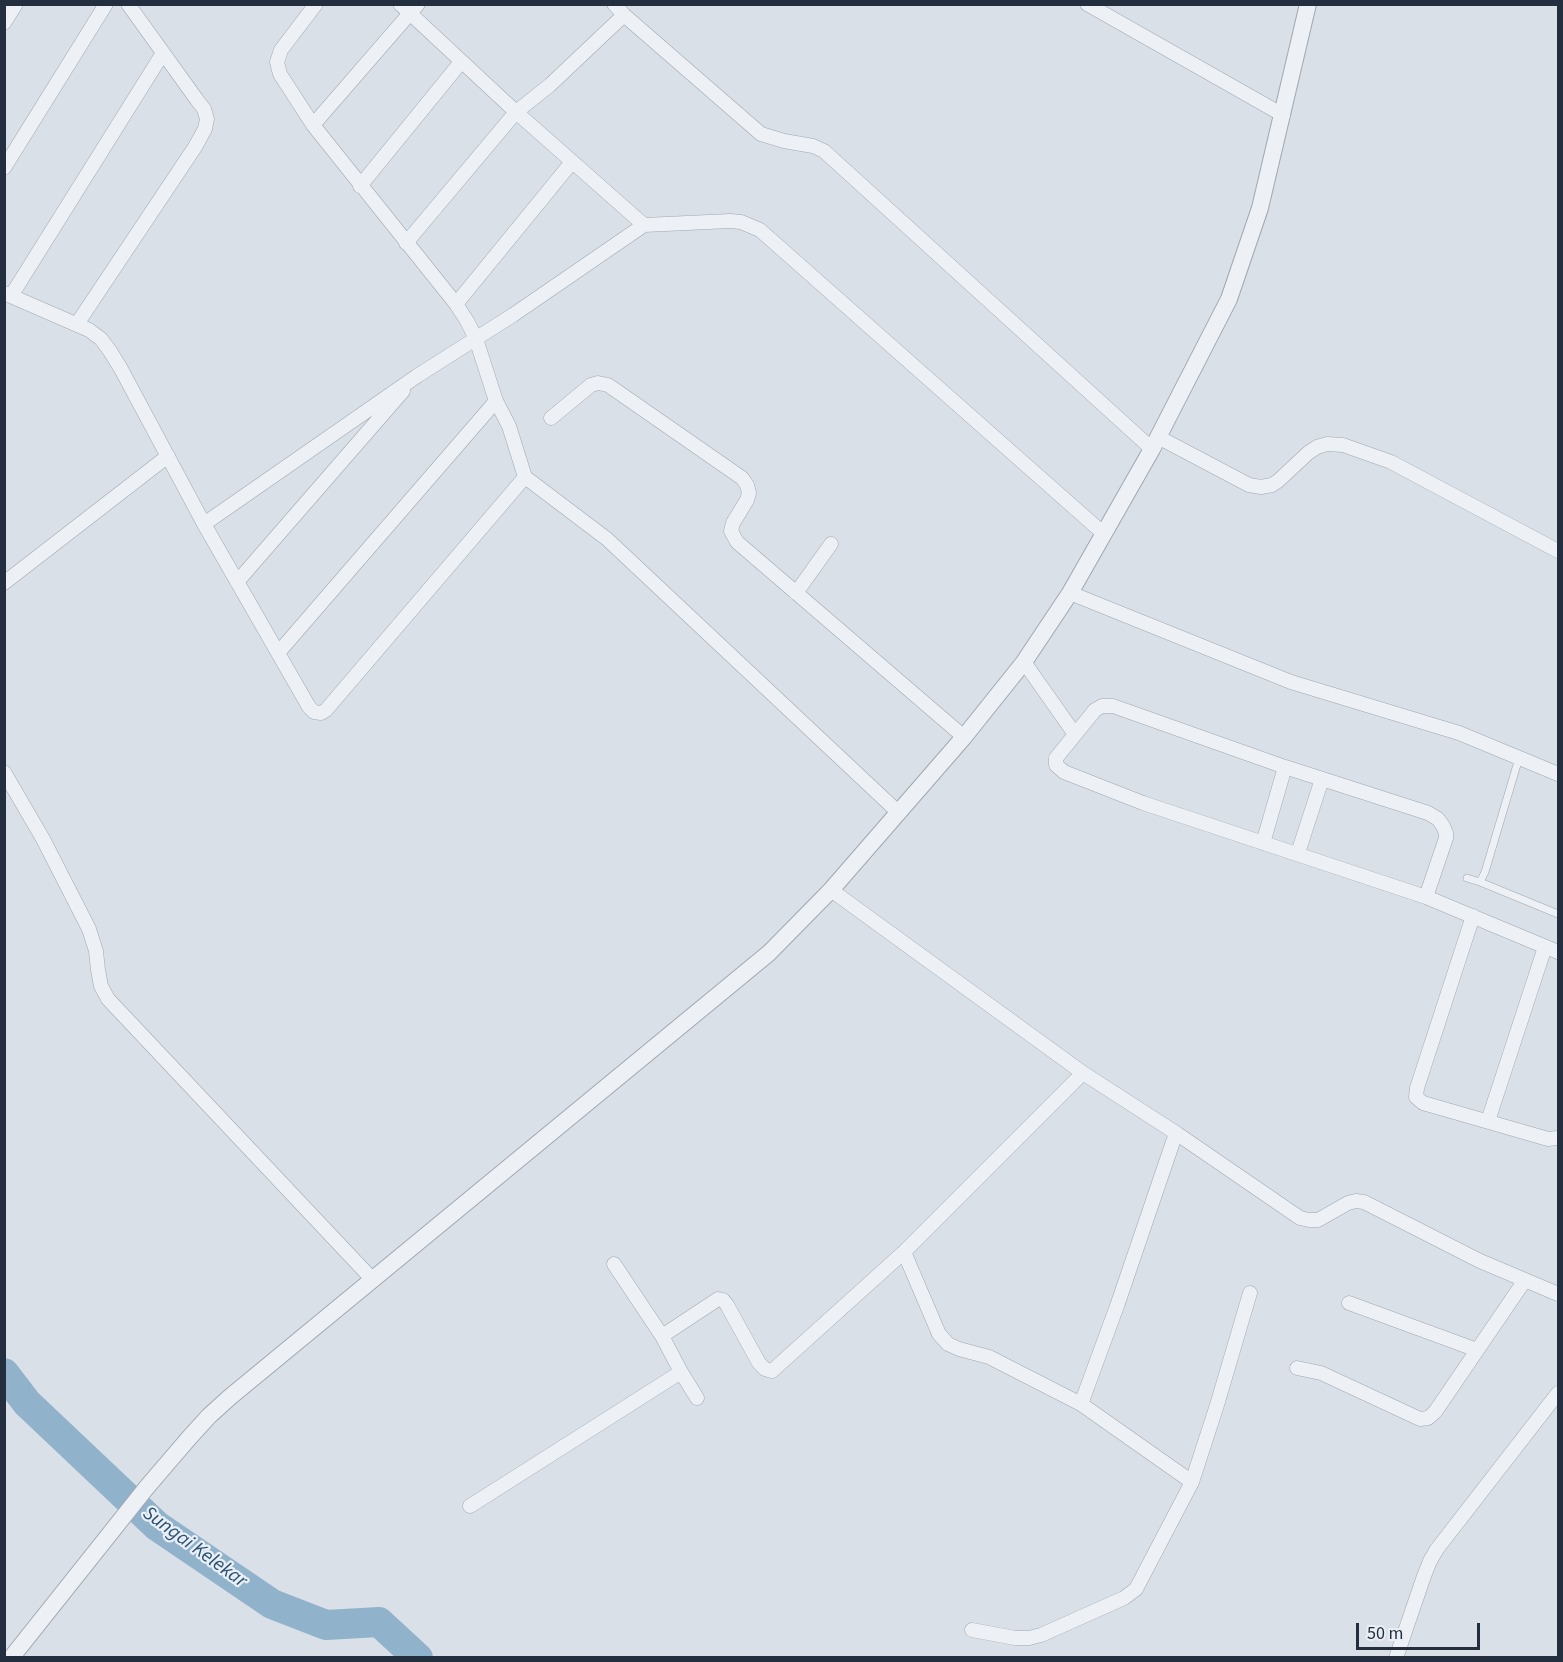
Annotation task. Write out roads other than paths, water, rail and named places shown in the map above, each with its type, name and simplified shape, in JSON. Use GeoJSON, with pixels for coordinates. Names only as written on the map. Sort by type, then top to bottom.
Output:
{"type":"FeatureCollection","features":[{"type":"Feature","properties":{"kind":"street"},"geometry":{"type":"LineString","coordinates":[[4,23],[16,4]]}},
{"type":"Feature","properties":{"kind":"street"},"geometry":{"type":"LineString","coordinates":[[4,168],[106,4]]}},
{"type":"Feature","properties":{"kind":"street"},"geometry":{"type":"LineString","coordinates":[[77,324],[188,157],[205,129],[207,119],[204,109],[128,4]]}},
{"type":"Feature","properties":{"kind":"street"},"geometry":{"type":"LineString","coordinates":[[316,4],[281,50],[276,62],[280,74],[313,125],[456,304],[476,339],[496,401],[509,426],[525,477],[607,539],[899,813]]}},
{"type":"Feature","properties":{"kind":"street"},"geometry":{"type":"LineString","coordinates":[[614,4],[761,134],[813,146],[824,151],[1155,443],[1249,485],[1261,487],[1278,481],[1317,447],[1327,444],[1343,445],[1391,462],[1558,551]]}},
{"type":"Feature","properties":{"kind":"street"},"geometry":{"type":"LineString","coordinates":[[1087,4],[1283,115]]}},
{"type":"Feature","properties":{"kind":"street"},"geometry":{"type":"LineString","coordinates":[[13,1657],[147,1487],[189,1437],[216,1410],[769,953],[831,890],[899,813],[1024,662],[1070,593],[1104,534],[1155,443],[1229,299],[1260,208],[1308,4]]}},
{"type":"Feature","properties":{"kind":"street"},"geometry":{"type":"LineString","coordinates":[[313,125],[409,8],[461,62],[644,225]]}},
{"type":"Feature","properties":{"kind":"street"},"geometry":{"type":"LineString","coordinates":[[406,243],[516,112],[550,85],[624,15]]}},
{"type":"Feature","properties":{"kind":"street"},"geometry":{"type":"LineString","coordinates":[[163,53],[8,295],[89,330],[101,339],[110,351],[204,524],[309,708],[314,712],[323,712],[525,477]]}},
{"type":"Feature","properties":{"kind":"street"},"geometry":{"type":"LineString","coordinates":[[360,186],[461,62]]}},
{"type":"Feature","properties":{"kind":"street"},"geometry":{"type":"LineString","coordinates":[[456,304],[572,162]]}},
{"type":"Feature","properties":{"kind":"street"},"geometry":{"type":"LineString","coordinates":[[204,524],[417,376],[476,339],[644,225],[730,221],[741,222],[760,230],[1104,534]]}},
{"type":"Feature","properties":{"kind":"street"},"geometry":{"type":"LineString","coordinates":[[237,582],[417,376]]}},
{"type":"Feature","properties":{"kind":"street"},"geometry":{"type":"LineString","coordinates":[[551,418],[591,385],[598,383],[608,385],[742,478],[749,493],[732,527],[732,534],[737,542],[964,737]]}},
{"type":"Feature","properties":{"kind":"street"},"geometry":{"type":"LineString","coordinates":[[278,653],[496,401]]}},
{"type":"Feature","properties":{"kind":"street"},"geometry":{"type":"LineString","coordinates":[[4,583],[168,456]]}},
{"type":"Feature","properties":{"kind":"street"},"geometry":{"type":"LineString","coordinates":[[796,593],[831,544]]}},
{"type":"Feature","properties":{"kind":"street"},"geometry":{"type":"LineString","coordinates":[[1070,593],[1291,682],[1458,733],[1558,774]]}},
{"type":"Feature","properties":{"kind":"street"},"geometry":{"type":"LineString","coordinates":[[1024,662],[1074,733]]}},
{"type":"Feature","properties":{"kind":"street"},"geometry":{"type":"LineString","coordinates":[[1426,897],[1446,838],[1443,826],[1438,819],[1428,813],[1285,767],[1113,706],[1099,707],[1074,733],[1056,758],[1056,765],[1064,772],[1143,803],[1426,897],[1552,949],[1488,1121]]}},
{"type":"Feature","properties":{"kind":"street"},"geometry":{"type":"LineString","coordinates":[[1263,843],[1285,767]]}},
{"type":"Feature","properties":{"kind":"street"},"geometry":{"type":"LineString","coordinates":[[4,772],[43,839],[89,929],[96,951],[101,986],[108,999],[373,1280]]}},
{"type":"Feature","properties":{"kind":"street"},"geometry":{"type":"LineString","coordinates":[[1298,853],[1322,779]]}},
{"type":"Feature","properties":{"kind":"street"},"geometry":{"type":"LineString","coordinates":[[831,890],[1083,1073],[1303,1219],[1318,1220],[1348,1203],[1364,1202],[1480,1261],[1558,1294]]}},
{"type":"Feature","properties":{"kind":"street"},"geometry":{"type":"LineString","coordinates":[[1473,916],[1416,1094],[1418,1100],[1548,1138],[1558,1137]]}},
{"type":"Feature","properties":{"kind":"street"},"geometry":{"type":"LineString","coordinates":[[662,1336],[704,1307],[721,1299],[727,1305],[759,1363],[765,1369],[772,1371],[904,1252],[1083,1073]]}},
{"type":"Feature","properties":{"kind":"street"},"geometry":{"type":"LineString","coordinates":[[1081,1404],[1176,1133]]}},
{"type":"Feature","properties":{"kind":"street"},"geometry":{"type":"LineString","coordinates":[[904,1252],[939,1334],[948,1344],[989,1357],[1081,1404],[1192,1482]]}},
{"type":"Feature","properties":{"kind":"street"},"geometry":{"type":"LineString","coordinates":[[614,1264],[662,1336],[697,1398]]}},
{"type":"Feature","properties":{"kind":"street"},"geometry":{"type":"LineString","coordinates":[[1297,1368],[1321,1373],[1420,1419],[1428,1418],[1435,1412],[1525,1280]]}},
{"type":"Feature","properties":{"kind":"street"},"geometry":{"type":"LineString","coordinates":[[972,1630],[1015,1638],[1035,1636],[1131,1594],[1141,1583],[1192,1482],[1250,1293]]}},
{"type":"Feature","properties":{"kind":"street"},"geometry":{"type":"LineString","coordinates":[[1349,1303],[1477,1350]]}},
{"type":"Feature","properties":{"kind":"street"},"geometry":{"type":"LineString","coordinates":[[470,1506],[681,1372]]}},
{"type":"Feature","properties":{"kind":"street"},"geometry":{"type":"LineString","coordinates":[[1396,1658],[1424,1576],[1437,1549],[1558,1393]]}},
{"type":"Feature","properties":{"kind":"lane"},"geometry":{"type":"LineString","coordinates":[[1480,882],[1519,758]]}},
{"type":"Feature","properties":{"kind":"lane"},"geometry":{"type":"LineString","coordinates":[[1467,878],[1558,914]]}},
{"type":"Feature","properties":{"kind":"waterway","name":"Sungai Kelekar"},"geometry":{"type":"LineString","coordinates":[[4,1373],[27,1403],[157,1526],[272,1604],[326,1625],[379,1622],[418,1658]]}}]}
